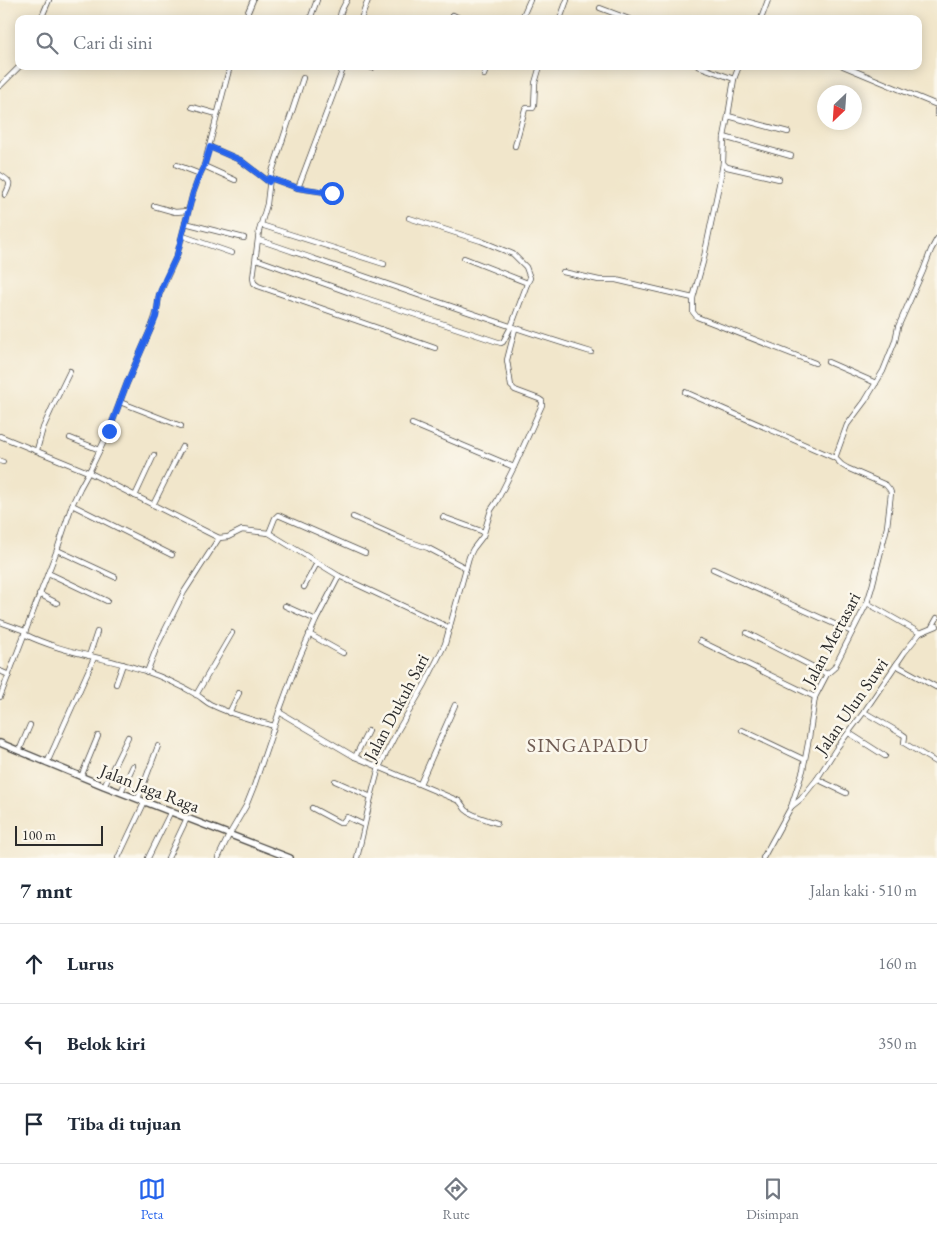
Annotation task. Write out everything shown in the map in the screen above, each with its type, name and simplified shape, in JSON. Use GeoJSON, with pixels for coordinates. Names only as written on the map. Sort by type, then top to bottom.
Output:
{"type":"FeatureCollection","features":[{"type":"Feature","properties":{"kind":"street"},"geometry":{"type":"LineString","coordinates":[[43,15],[49,0]]}},
{"type":"Feature","properties":{"kind":"street"},"geometry":{"type":"LineString","coordinates":[[247,15],[253,0]]}},
{"type":"Feature","properties":{"kind":"street"},"geometry":{"type":"LineString","coordinates":[[311,15],[317,0]]}},
{"type":"Feature","properties":{"kind":"street"},"geometry":{"type":"LineString","coordinates":[[340,15],[346,0]]}},
{"type":"Feature","properties":{"kind":"street"},"geometry":{"type":"LineString","coordinates":[[362,15],[368,0]]}},
{"type":"Feature","properties":{"kind":"street"},"geometry":{"type":"LineString","coordinates":[[523,15],[530,0]]}},
{"type":"Feature","properties":{"kind":"street"},"geometry":{"type":"LineString","coordinates":[[561,15],[567,0]]}},
{"type":"Feature","properties":{"kind":"street"},"geometry":{"type":"LineString","coordinates":[[762,15],[768,0]]}},
{"type":"Feature","properties":{"kind":"street"},"geometry":{"type":"LineString","coordinates":[[600,8],[618,15]]}},
{"type":"Feature","properties":{"kind":"street"},"geometry":{"type":"LineString","coordinates":[[0,86],[16,70]]}},
{"type":"Feature","properties":{"kind":"street"},"geometry":{"type":"LineString","coordinates":[[0,697],[57,550],[72,505],[109,431],[136,360],[152,326],[157,311],[159,295],[177,255],[193,193],[210,147],[229,70]]}},
{"type":"Feature","properties":{"kind":"street"},"geometry":{"type":"LineString","coordinates":[[298,188],[342,70]]}},
{"type":"Feature","properties":{"kind":"street"},"geometry":{"type":"LineString","coordinates":[[484,76],[486,70]]}},
{"type":"Feature","properties":{"kind":"street"},"geometry":{"type":"LineString","coordinates":[[515,146],[525,109],[533,108],[534,106],[535,83],[539,70]]}},
{"type":"Feature","properties":{"kind":"street"},"geometry":{"type":"LineString","coordinates":[[709,70],[734,79]]}},
{"type":"Feature","properties":{"kind":"street"},"geometry":{"type":"LineString","coordinates":[[737,70],[734,79],[724,136],[723,163],[703,262],[693,298],[693,312],[697,317],[815,363]]}},
{"type":"Feature","properties":{"kind":"street"},"geometry":{"type":"LineString","coordinates":[[853,70],[937,105]]}},
{"type":"Feature","properties":{"kind":"street"},"geometry":{"type":"LineString","coordinates":[[303,78],[270,180],[268,199],[258,240],[254,283],[255,285],[435,348]]}},
{"type":"Feature","properties":{"kind":"street"},"geometry":{"type":"LineString","coordinates":[[192,107],[217,114]]}},
{"type":"Feature","properties":{"kind":"street"},"geometry":{"type":"LineString","coordinates":[[728,116],[788,132]]}},
{"type":"Feature","properties":{"kind":"street"},"geometry":{"type":"LineString","coordinates":[[724,136],[791,156]]}},
{"type":"Feature","properties":{"kind":"street"},"geometry":{"type":"LineString","coordinates":[[210,147],[240,160],[270,180],[298,188],[332,193]]}},
{"type":"Feature","properties":{"kind":"street"},"geometry":{"type":"LineString","coordinates":[[723,163],[726,167],[779,179]]}},
{"type":"Feature","properties":{"kind":"street"},"geometry":{"type":"LineString","coordinates":[[177,165],[200,174]]}},
{"type":"Feature","properties":{"kind":"street"},"geometry":{"type":"LineString","coordinates":[[204,166],[235,180]]}},
{"type":"Feature","properties":{"kind":"street"},"geometry":{"type":"LineString","coordinates":[[0,175],[10,182],[5,195]]}},
{"type":"Feature","properties":{"kind":"street"},"geometry":{"type":"LineString","coordinates":[[154,206],[173,211],[188,211]]}},
{"type":"Feature","properties":{"kind":"street"},"geometry":{"type":"LineString","coordinates":[[256,259],[498,343],[503,342],[513,328],[530,278],[526,267],[513,254],[481,241],[409,218]]}},
{"type":"Feature","properties":{"kind":"street"},"geometry":{"type":"LineString","coordinates":[[185,223],[244,238]]}},
{"type":"Feature","properties":{"kind":"street"},"geometry":{"type":"LineString","coordinates":[[261,225],[384,264]]}},
{"type":"Feature","properties":{"kind":"street"},"geometry":{"type":"LineString","coordinates":[[183,236],[232,253]]}},
{"type":"Feature","properties":{"kind":"street"},"geometry":{"type":"LineString","coordinates":[[685,392],[835,458],[847,425],[876,383],[894,345],[898,328],[937,238]]}},
{"type":"Feature","properties":{"kind":"street"},"geometry":{"type":"LineString","coordinates":[[258,240],[396,286],[513,328],[591,352]]}},
{"type":"Feature","properties":{"kind":"street"},"geometry":{"type":"LineString","coordinates":[[464,258],[528,284]]}},
{"type":"Feature","properties":{"kind":"street"},"geometry":{"type":"LineString","coordinates":[[563,272],[599,280],[616,280],[693,298]]}},
{"type":"Feature","properties":{"kind":"street","name":"Jalan Dukuh Sari"},"geometry":{"type":"LineString","coordinates":[[357,858],[370,796],[379,767],[445,644],[469,558],[484,532],[491,510],[514,467],[542,403],[539,399],[515,390],[511,386],[507,360],[513,328]]}},
{"type":"Feature","properties":{"kind":"street"},"geometry":{"type":"LineString","coordinates":[[828,362],[876,383]]}},
{"type":"Feature","properties":{"kind":"street"},"geometry":{"type":"LineString","coordinates":[[38,450],[43,428],[70,370]]}},
{"type":"Feature","properties":{"kind":"street"},"geometry":{"type":"LineString","coordinates":[[120,402],[180,426]]}},
{"type":"Feature","properties":{"kind":"street"},"geometry":{"type":"LineString","coordinates":[[412,424],[514,467]]}},
{"type":"Feature","properties":{"kind":"street"},"geometry":{"type":"LineString","coordinates":[[0,436],[88,472],[219,538],[228,537],[242,530],[269,533],[339,576],[450,628]]}},
{"type":"Feature","properties":{"kind":"street"},"geometry":{"type":"LineString","coordinates":[[70,438],[100,450]]}},
{"type":"Feature","properties":{"kind":"street"},"geometry":{"type":"LineString","coordinates":[[153,505],[182,447]]}},
{"type":"Feature","properties":{"kind":"street"},"geometry":{"type":"LineString","coordinates":[[135,496],[154,456]]}},
{"type":"Feature","properties":{"kind":"street","name":"Jalan Mertasari"},"geometry":{"type":"LineString","coordinates":[[791,807],[803,770],[815,698],[827,674],[834,668],[867,603],[887,528],[891,493],[886,486],[842,465],[835,458]]}},
{"type":"Feature","properties":{"kind":"street"},"geometry":{"type":"LineString","coordinates":[[72,505],[172,555]]}},
{"type":"Feature","properties":{"kind":"street"},"geometry":{"type":"LineString","coordinates":[[269,533],[278,515],[365,552]]}},
{"type":"Feature","properties":{"kind":"street"},"geometry":{"type":"LineString","coordinates":[[352,517],[428,548],[466,568]]}},
{"type":"Feature","properties":{"kind":"street"},"geometry":{"type":"LineString","coordinates":[[444,517],[484,532]]}},
{"type":"Feature","properties":{"kind":"street"},"geometry":{"type":"LineString","coordinates":[[147,672],[161,637],[184,592],[219,538]]}},
{"type":"Feature","properties":{"kind":"street"},"geometry":{"type":"LineString","coordinates":[[57,550],[116,577]]}},
{"type":"Feature","properties":{"kind":"street"},"geometry":{"type":"LineString","coordinates":[[304,587],[317,563]]}},
{"type":"Feature","properties":{"kind":"street"},"geometry":{"type":"LineString","coordinates":[[712,569],[852,632]]}},
{"type":"Feature","properties":{"kind":"street"},"geometry":{"type":"LineString","coordinates":[[48,573],[107,601]]}},
{"type":"Feature","properties":{"kind":"street"},"geometry":{"type":"LineString","coordinates":[[218,858],[246,806],[296,663],[339,576]]}},
{"type":"Feature","properties":{"kind":"street"},"geometry":{"type":"LineString","coordinates":[[39,594],[57,603]]}},
{"type":"Feature","properties":{"kind":"street"},"geometry":{"type":"LineString","coordinates":[[867,603],[920,633]]}},
{"type":"Feature","properties":{"kind":"street"},"geometry":{"type":"LineString","coordinates":[[285,606],[316,620]]}},
{"type":"Feature","properties":{"kind":"street"},"geometry":{"type":"LineString","coordinates":[[934,627],[937,618]]}},
{"type":"Feature","properties":{"kind":"street"},"geometry":{"type":"LineString","coordinates":[[0,622],[42,642],[147,672],[170,681],[230,713],[274,726]]}},
{"type":"Feature","properties":{"kind":"street","name":"Jalan Ulun Suwi"},"geometry":{"type":"LineString","coordinates":[[791,807],[801,799],[817,779],[904,653],[920,633],[934,627]]}},
{"type":"Feature","properties":{"kind":"street"},"geometry":{"type":"LineString","coordinates":[[47,763],[91,657],[97,632]]}},
{"type":"Feature","properties":{"kind":"street"},"geometry":{"type":"LineString","coordinates":[[747,632],[827,674]]}},
{"type":"Feature","properties":{"kind":"street"},"geometry":{"type":"LineString","coordinates":[[196,695],[232,633]]}},
{"type":"Feature","properties":{"kind":"street"},"geometry":{"type":"LineString","coordinates":[[309,634],[344,653]]}},
{"type":"Feature","properties":{"kind":"street"},"geometry":{"type":"LineString","coordinates":[[700,641],[815,698]]}},
{"type":"Feature","properties":{"kind":"street"},"geometry":{"type":"LineString","coordinates":[[116,684],[123,664]]}},
{"type":"Feature","properties":{"kind":"street"},"geometry":{"type":"LineString","coordinates":[[896,665],[936,687]]}},
{"type":"Feature","properties":{"kind":"street"},"geometry":{"type":"LineString","coordinates":[[0,671],[9,674]]}},
{"type":"Feature","properties":{"kind":"street"},"geometry":{"type":"LineString","coordinates":[[230,713],[239,693]]}},
{"type":"Feature","properties":{"kind":"street"},"geometry":{"type":"LineString","coordinates":[[420,784],[455,705]]}},
{"type":"Feature","properties":{"kind":"street"},"geometry":{"type":"LineString","coordinates":[[278,712],[355,757],[459,800],[469,813],[497,823]]}},
{"type":"Feature","properties":{"kind":"street"},"geometry":{"type":"LineString","coordinates":[[864,712],[905,736],[904,744],[937,763]]}},
{"type":"Feature","properties":{"kind":"street"},"geometry":{"type":"LineString","coordinates":[[19,751],[30,725]]}},
{"type":"Feature","properties":{"kind":"street"},"geometry":{"type":"LineString","coordinates":[[742,730],[805,760]]}},
{"type":"Feature","properties":{"kind":"street"},"geometry":{"type":"LineString","coordinates":[[355,757],[368,731]]}},
{"type":"Feature","properties":{"kind":"street"},"geometry":{"type":"LineString","coordinates":[[849,733],[885,756]]}},
{"type":"Feature","properties":{"kind":"street"},"geometry":{"type":"LineString","coordinates":[[81,777],[98,736]]}},
{"type":"Feature","properties":{"kind":"street"},"geometry":{"type":"LineString","coordinates":[[104,786],[128,737]]}},
{"type":"Feature","properties":{"kind":"street","name":"Jalan Jaga Raga"},"geometry":{"type":"LineString","coordinates":[[0,744],[290,858]]}},
{"type":"Feature","properties":{"kind":"street"},"geometry":{"type":"LineString","coordinates":[[118,858],[142,800],[158,746]]}},
{"type":"Feature","properties":{"kind":"street"},"geometry":{"type":"LineString","coordinates":[[121,792],[133,766]]}},
{"type":"Feature","properties":{"kind":"street"},"geometry":{"type":"LineString","coordinates":[[817,779],[846,793]]}},
{"type":"Feature","properties":{"kind":"street"},"geometry":{"type":"LineString","coordinates":[[335,781],[370,796]]}},
{"type":"Feature","properties":{"kind":"street"},"geometry":{"type":"LineString","coordinates":[[763,858],[791,807]]}},
{"type":"Feature","properties":{"kind":"street"},"geometry":{"type":"LineString","coordinates":[[312,808],[340,823],[347,817],[364,825]]}},
{"type":"Feature","properties":{"kind":"street"},"geometry":{"type":"LineString","coordinates":[[148,858],[171,811]]}},
{"type":"Feature","properties":{"kind":"street"},"geometry":{"type":"LineString","coordinates":[[168,858],[187,818]]}},
{"type":"Feature","properties":{"kind":"district","name":"SINGAPADU"},"geometry":{"type":"Point","coordinates":[588,745]}},
{"type":"Feature","properties":{"kind":"route"},"geometry":{"type":"LineString","coordinates":[[109,431],[136,360],[156,317],[159,295],[177,255],[193,193],[210,147],[240,160],[269,182],[270,178],[298,188],[332,193]]}}]}
